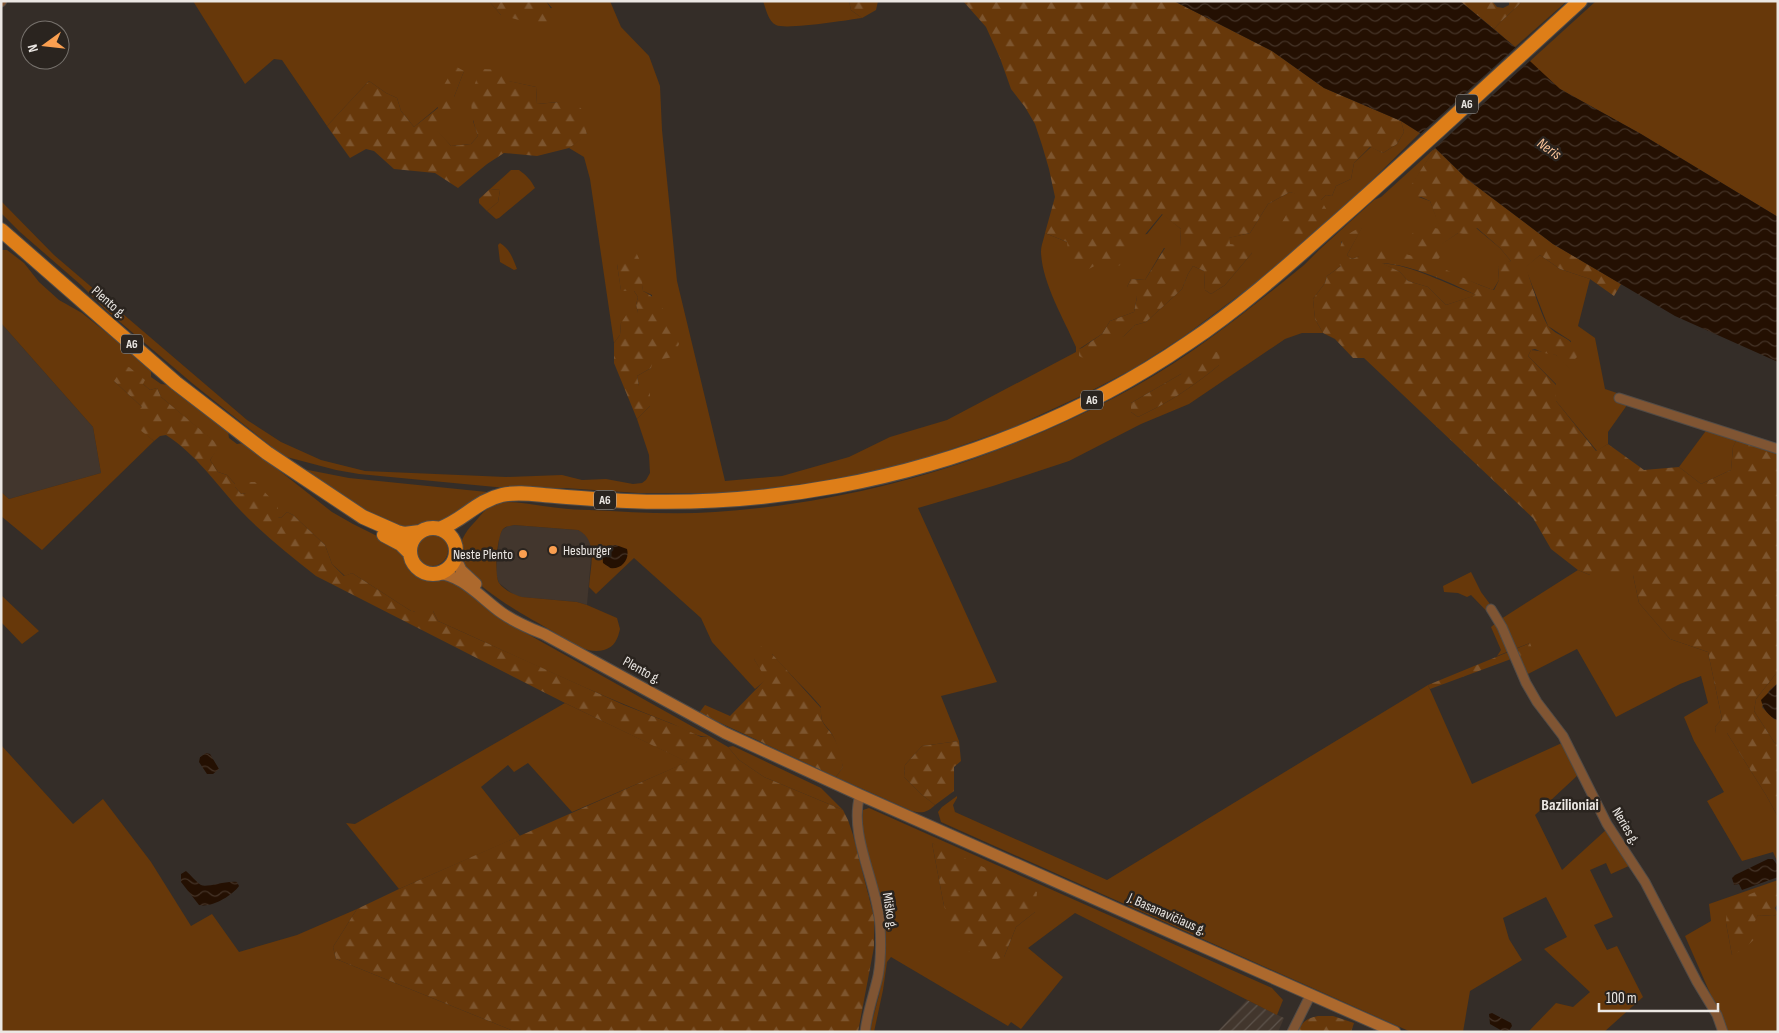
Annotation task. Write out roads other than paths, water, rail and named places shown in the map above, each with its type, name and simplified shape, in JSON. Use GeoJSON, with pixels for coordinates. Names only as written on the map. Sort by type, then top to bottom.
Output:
{"type":"FeatureCollection","features":[{"type":"Feature","properties":{"kind":"highway","name":"A6"},"geometry":{"type":"LineString","coordinates":[[439,529],[452,524],[482,501],[505,494],[650,502],[722,501],[756,498],[858,482],[905,471],[970,452],[1025,431],[1089,401],[1153,366],[1218,322],[1273,279],[1580,1]]}},
{"type":"Feature","properties":{"kind":"highway","name":"Plento g."},"geometry":{"type":"LineString","coordinates":[[1,230],[176,383],[267,453],[363,517],[404,534],[420,532]]}},
{"type":"Feature","properties":{"kind":"highway","name":"Plento g."},"geometry":{"type":"LineString","coordinates":[[267,453],[302,484],[330,505],[353,520],[401,544],[410,553]]}},
{"type":"Feature","properties":{"kind":"highway"},"geometry":{"type":"LineString","coordinates":[[455,552],[452,538],[446,532],[439,529],[426,529],[420,532],[412,541],[410,553],[416,567],[429,574],[436,574],[448,568],[455,552],[461,528],[494,497]]}},
{"type":"Feature","properties":{"kind":"main road","name":"Plento g."},"geometry":{"type":"LineString","coordinates":[[455,552],[461,570],[478,586],[544,634]]}},
{"type":"Feature","properties":{"kind":"main road","name":"Plento g."},"geometry":{"type":"LineString","coordinates":[[436,574],[457,578],[521,625],[544,634],[725,733],[860,795]]}},
{"type":"Feature","properties":{"kind":"main road","name":"J. Basanavičiaus g."},"geometry":{"type":"LineString","coordinates":[[860,795],[1395,1032]]}},
{"type":"Feature","properties":{"kind":"street"},"geometry":{"type":"LineString","coordinates":[[1620,398],[1778,449]]}},
{"type":"Feature","properties":{"kind":"street","name":"Neries g."},"geometry":{"type":"LineString","coordinates":[[1491,609],[1502,627],[1526,683],[1537,702],[1564,736],[1607,824],[1645,882],[1697,982],[1717,1015],[1723,1032]]}},
{"type":"Feature","properties":{"kind":"street","name":"Miško g."},"geometry":{"type":"LineString","coordinates":[[860,795],[857,806],[858,829],[877,904],[881,942],[878,974],[865,1032]]}},
{"type":"Feature","properties":{"kind":"street"},"geometry":{"type":"LineString","coordinates":[[1292,1032],[1311,994]]}},
{"type":"Feature","properties":{"kind":"water","name":"Neris"},"geometry":{"type":"Polygon","coordinates":[[[1174,1],[1460,1],[1515,47],[1560,89],[1641,134],[1778,217],[1778,362],[1675,316],[1553,244],[1467,179],[1420,133],[1401,121],[1324,88],[1272,51],[1174,1]]]}},
{"type":"Feature","properties":{"kind":"water"},"geometry":{"type":"Polygon","coordinates":[[[616,545],[627,549],[627,557],[621,566],[610,568],[603,563],[602,551],[606,546],[616,545]]]}},
{"type":"Feature","properties":{"kind":"water"},"geometry":{"type":"Polygon","coordinates":[[[1778,683],[1778,720],[1767,712],[1761,700],[1778,683]]]}},
{"type":"Feature","properties":{"kind":"water"},"geometry":{"type":"Polygon","coordinates":[[[206,753],[210,754],[219,769],[213,774],[207,774],[199,762],[200,757],[206,753]]]}},
{"type":"Feature","properties":{"kind":"water"},"geometry":{"type":"Polygon","coordinates":[[[1768,859],[1773,859],[1778,866],[1778,877],[1742,890],[1739,884],[1734,885],[1732,878],[1735,875],[1768,859]]]}},
{"type":"Feature","properties":{"kind":"water"},"geometry":{"type":"Polygon","coordinates":[[[186,871],[204,886],[237,882],[239,886],[221,900],[209,905],[199,905],[181,882],[181,874],[186,871]]]}},
{"type":"Feature","properties":{"kind":"water"},"geometry":{"type":"Polygon","coordinates":[[[1492,1013],[1511,1023],[1512,1026],[1508,1032],[1504,1032],[1490,1024],[1489,1014],[1492,1013]]]}},
{"type":"Feature","properties":{"kind":"place","name":"Hesburger"},"geometry":{"type":"Point","coordinates":[553,550]}},
{"type":"Feature","properties":{"kind":"place","name":"Neste Plento"},"geometry":{"type":"Point","coordinates":[523,554]}},
{"type":"Feature","properties":{"kind":"district","name":"Bazilioniai"},"geometry":{"type":"Point","coordinates":[1570,805]}}]}
